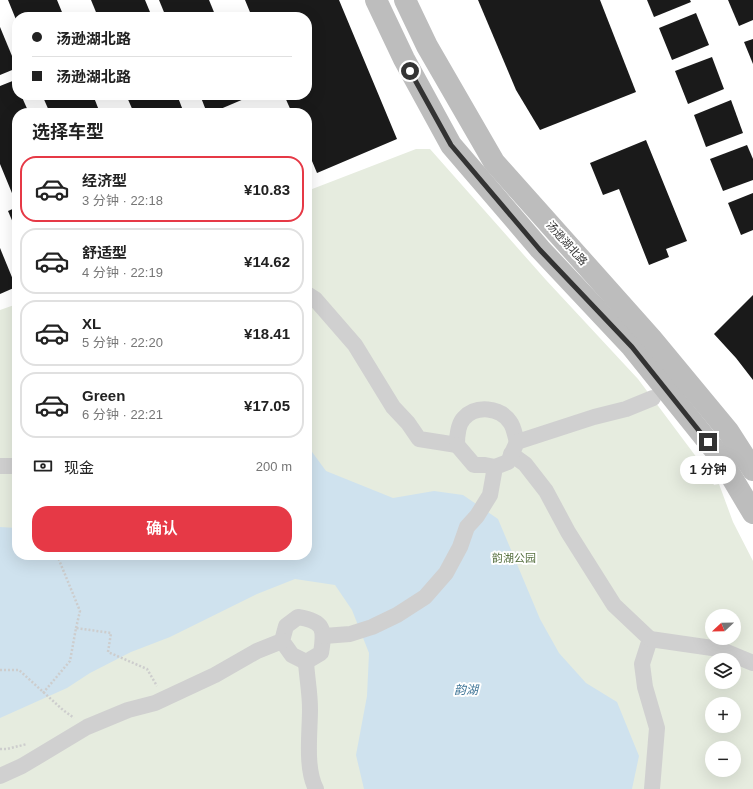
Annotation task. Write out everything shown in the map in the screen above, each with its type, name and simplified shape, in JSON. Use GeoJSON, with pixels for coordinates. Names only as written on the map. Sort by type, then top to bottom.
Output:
{"type":"FeatureCollection","features":[{"type":"Feature","properties":{"kind":"street"},"geometry":{"type":"LineString","coordinates":[[376,0],[404,59],[451,145],[540,250],[632,347],[718,454],[753,514]]}},
{"type":"Feature","properties":{"kind":"street","name":"汤逊湖北路"},"geometry":{"type":"LineString","coordinates":[[405,0],[427,46],[494,162],[651,338],[728,431],[753,470]]}},
{"type":"Feature","properties":{"kind":"street"},"geometry":{"type":"LineString","coordinates":[[312,297],[354,345],[394,407],[408,423],[418,439],[457,445]]}},
{"type":"Feature","properties":{"kind":"street"},"geometry":{"type":"LineString","coordinates":[[653,398],[626,409],[594,417],[514,448],[508,462],[495,467],[474,465],[457,445],[457,435],[463,419],[473,412],[486,410],[498,411],[511,422],[514,448],[546,492],[568,532],[614,605],[650,638],[719,649],[753,662]]}},
{"type":"Feature","properties":{"kind":"street"},"geometry":{"type":"LineString","coordinates":[[0,466],[12,466]]}},
{"type":"Feature","properties":{"kind":"street"},"geometry":{"type":"LineString","coordinates":[[324,636],[350,634],[372,627],[397,615],[425,597],[446,573],[460,546],[467,527],[477,516],[490,495],[495,467]]}},
{"type":"Feature","properties":{"kind":"street"},"geometry":{"type":"LineString","coordinates":[[298,618],[308,619],[319,625],[324,636],[321,653],[306,662],[292,656],[282,641],[286,626],[298,618]]}},
{"type":"Feature","properties":{"kind":"street"},"geometry":{"type":"LineString","coordinates":[[650,638],[642,664],[646,687],[657,728],[652,789]]}},
{"type":"Feature","properties":{"kind":"street"},"geometry":{"type":"LineString","coordinates":[[0,776],[22,766],[87,727],[128,710],[154,703],[257,651],[282,641]]}},
{"type":"Feature","properties":{"kind":"street"},"geometry":{"type":"LineString","coordinates":[[306,662],[310,707],[310,763],[316,789]]}},
{"type":"Feature","properties":{"kind":"path"},"geometry":{"type":"LineString","coordinates":[[43,693],[70,661],[80,611],[59,560]]}},
{"type":"Feature","properties":{"kind":"path"},"geometry":{"type":"LineString","coordinates":[[76,628],[111,633],[108,652],[146,669],[164,698]]}},
{"type":"Feature","properties":{"kind":"path"},"geometry":{"type":"LineString","coordinates":[[0,670],[19,670],[63,710],[87,727]]}},
{"type":"Feature","properties":{"kind":"green space","name":"韵湖公园"},"geometry":{"type":"Polygon","coordinates":[[[416,149],[430,149],[546,280],[638,379],[706,470],[714,485],[719,484],[733,522],[753,561],[753,789],[0,789],[0,310],[12,306],[12,560],[312,560],[312,189],[416,149]]]}},
{"type":"Feature","properties":{"kind":"water","name":"韵湖"},"geometry":{"type":"Polygon","coordinates":[[[312,452],[326,471],[393,498],[434,491],[463,495],[498,519],[540,619],[559,653],[586,683],[617,702],[639,756],[632,789],[364,789],[356,755],[367,696],[369,653],[352,610],[335,585],[295,579],[257,594],[170,637],[131,652],[90,673],[67,688],[0,718],[0,527],[12,528],[12,560],[312,560],[312,452]]]}},
{"type":"Feature","properties":{"kind":"building"},"geometry":{"type":"Polygon","coordinates":[[[8,0],[57,0],[62,12],[13,12],[8,0]]]}},
{"type":"Feature","properties":{"kind":"building"},"geometry":{"type":"Polygon","coordinates":[[[91,0],[145,0],[150,12],[96,12],[91,0]]]}},
{"type":"Feature","properties":{"kind":"building"},"geometry":{"type":"Polygon","coordinates":[[[159,0],[209,0],[214,12],[164,12],[159,0]]]}},
{"type":"Feature","properties":{"kind":"building"},"geometry":{"type":"Polygon","coordinates":[[[245,0],[339,0],[397,139],[317,173],[312,161],[312,108],[290,108],[286,100],[312,100],[312,12],[250,12],[245,0]]]}},
{"type":"Feature","properties":{"kind":"building"},"geometry":{"type":"Polygon","coordinates":[[[478,0],[600,0],[636,92],[540,130],[516,90],[478,0]]]}},
{"type":"Feature","properties":{"kind":"building"},"geometry":{"type":"Polygon","coordinates":[[[647,0],[690,0],[691,2],[654,17],[647,0]]]}},
{"type":"Feature","properties":{"kind":"building"},"geometry":{"type":"Polygon","coordinates":[[[728,0],[753,0],[753,20],[739,26],[728,0]]]}},
{"type":"Feature","properties":{"kind":"building"},"geometry":{"type":"Polygon","coordinates":[[[696,13],[709,45],[672,60],[659,28],[696,13]]]}},
{"type":"Feature","properties":{"kind":"building"},"geometry":{"type":"Polygon","coordinates":[[[0,27],[12,56],[12,70],[0,75],[0,27]]]}},
{"type":"Feature","properties":{"kind":"building"},"geometry":{"type":"Polygon","coordinates":[[[753,39],[753,64],[744,42],[753,39]]]}},
{"type":"Feature","properties":{"kind":"building"},"geometry":{"type":"Polygon","coordinates":[[[712,57],[724,89],[688,104],[675,71],[712,57]]]}},
{"type":"Feature","properties":{"kind":"building"},"geometry":{"type":"Polygon","coordinates":[[[12,81],[12,100],[23,100],[27,108],[12,108],[12,193],[0,164],[0,86],[12,81]]]}},
{"type":"Feature","properties":{"kind":"building"},"geometry":{"type":"Polygon","coordinates":[[[44,100],[95,100],[98,108],[48,108],[44,100]]]}},
{"type":"Feature","properties":{"kind":"building"},"geometry":{"type":"Polygon","coordinates":[[[128,100],[179,100],[182,108],[132,108],[128,100]]]}},
{"type":"Feature","properties":{"kind":"building"},"geometry":{"type":"Polygon","coordinates":[[[202,100],[242,100],[223,108],[205,108],[202,100]]]}},
{"type":"Feature","properties":{"kind":"building"},"geometry":{"type":"Polygon","coordinates":[[[731,100],[743,133],[706,147],[694,115],[731,100]]]}},
{"type":"Feature","properties":{"kind":"building"},"geometry":{"type":"Polygon","coordinates":[[[646,140],[687,241],[666,249],[669,257],[649,265],[619,189],[603,195],[590,163],[646,140]]]}},
{"type":"Feature","properties":{"kind":"building"},"geometry":{"type":"Polygon","coordinates":[[[747,145],[753,159],[753,180],[723,191],[710,159],[747,145]]]}},
{"type":"Feature","properties":{"kind":"building"},"geometry":{"type":"Polygon","coordinates":[[[753,193],[753,230],[741,235],[728,203],[753,193]]]}},
{"type":"Feature","properties":{"kind":"building"},"geometry":{"type":"Polygon","coordinates":[[[12,209],[12,220],[8,211],[12,209]]]}},
{"type":"Feature","properties":{"kind":"building"},"geometry":{"type":"Polygon","coordinates":[[[0,248],[12,277],[12,289],[0,294],[0,248]]]}},
{"type":"Feature","properties":{"kind":"building"},"geometry":{"type":"Polygon","coordinates":[[[753,295],[753,380],[736,358],[714,334],[753,295]]]}},
{"type":"Feature","properties":{"kind":"route"},"geometry":{"type":"LineString","coordinates":[[410,71],[451,145],[540,250],[632,347],[708,442]]}}]}
